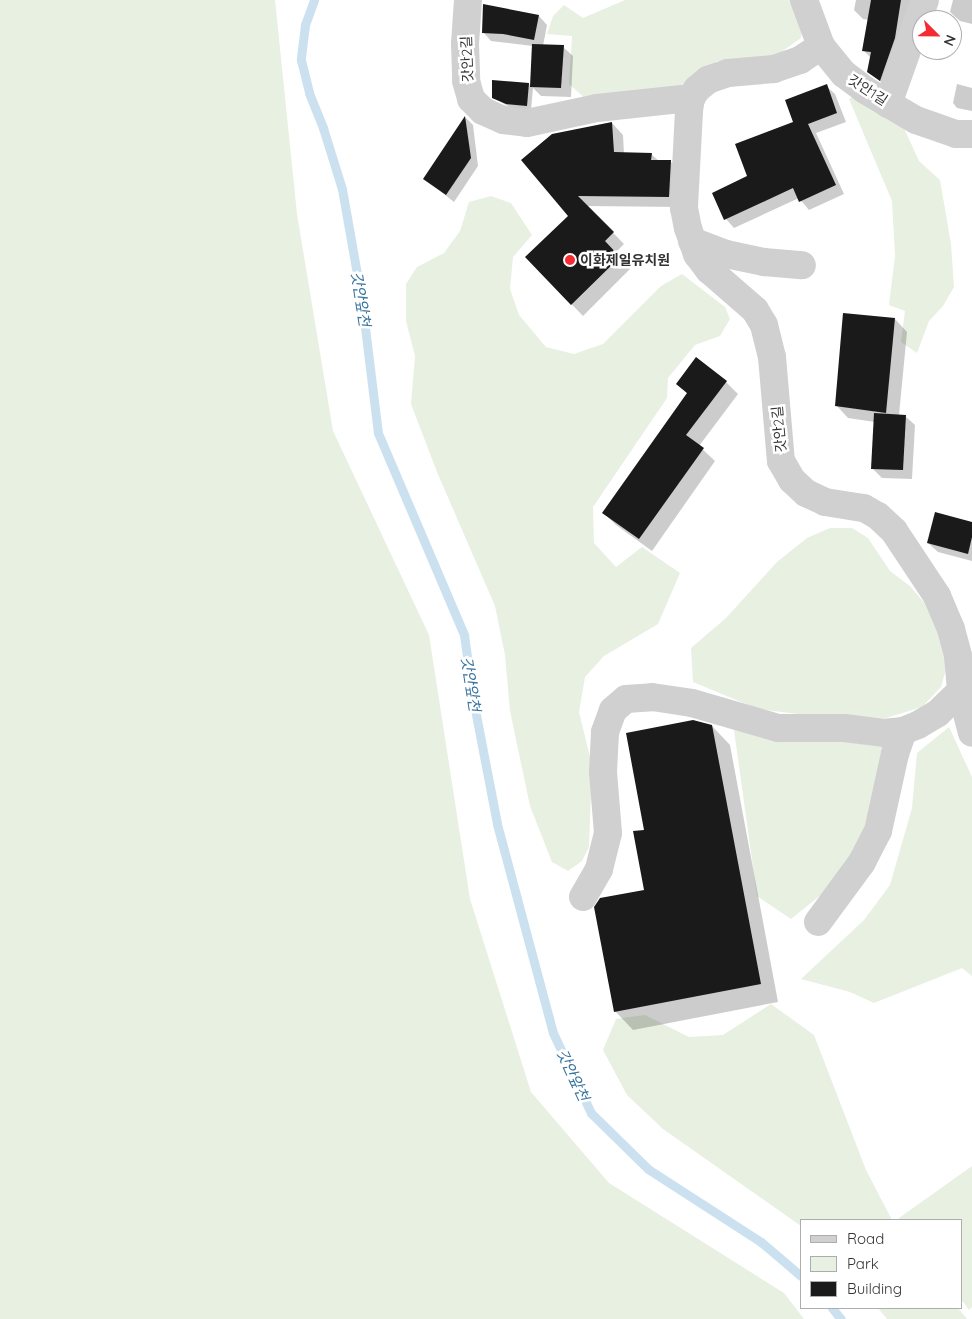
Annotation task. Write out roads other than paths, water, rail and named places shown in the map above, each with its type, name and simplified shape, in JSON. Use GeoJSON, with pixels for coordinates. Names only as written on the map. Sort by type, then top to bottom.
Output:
{"type":"FeatureCollection","features":[{"type":"Feature","properties":{"kind":"street","name":"갓안2길"},"geometry":{"type":"LineString","coordinates":[[468,0],[465,63],[466,81],[471,99],[483,111],[503,120],[527,123],[597,108],[691,98],[684,208],[692,241],[697,254],[709,270],[755,310],[764,325],[772,357],[781,461],[792,480],[806,493],[825,502],[864,508],[878,516],[894,531],[937,596],[965,657],[961,691],[972,733]]}},
{"type":"Feature","properties":{"kind":"street","name":"갓안1길"},"geometry":{"type":"LineString","coordinates":[[804,0],[821,46],[844,74],[865,90],[916,120],[956,134],[972,134]]}},
{"type":"Feature","properties":{"kind":"street"},"geometry":{"type":"LineString","coordinates":[[888,104],[925,0]]}},
{"type":"Feature","properties":{"kind":"street"},"geometry":{"type":"LineString","coordinates":[[691,98],[708,80],[728,73],[774,69],[800,60],[821,46]]}},
{"type":"Feature","properties":{"kind":"street"},"geometry":{"type":"LineString","coordinates":[[692,241],[726,254],[764,262],[802,265]]}},
{"type":"Feature","properties":{"kind":"street"},"geometry":{"type":"LineString","coordinates":[[583,897],[599,869],[608,834],[603,772],[604,732],[613,710],[626,699],[652,697],[692,703],[778,728],[844,728],[883,733],[903,731],[918,725],[938,713],[961,691]]}},
{"type":"Feature","properties":{"kind":"street"},"geometry":{"type":"LineString","coordinates":[[818,922],[862,862],[878,831],[895,754],[903,731]]}},
{"type":"Feature","properties":{"kind":"waterway","name":"갓안앞천"},"geometry":{"type":"LineString","coordinates":[[314,0],[305,25],[301,60],[309,93],[323,128],[342,189],[362,303],[378,433],[464,635],[473,699],[497,824],[553,1033],[591,1113],[648,1169],[761,1242],[800,1275]]}},
{"type":"Feature","properties":{"kind":"waterway","name":"갓안앞천"},"geometry":{"type":"LineString","coordinates":[[833,1309],[841,1319]]}},
{"type":"Feature","properties":{"kind":"place","name":"이화제일유치원"},"geometry":{"type":"Point","coordinates":[570,260]}}]}
